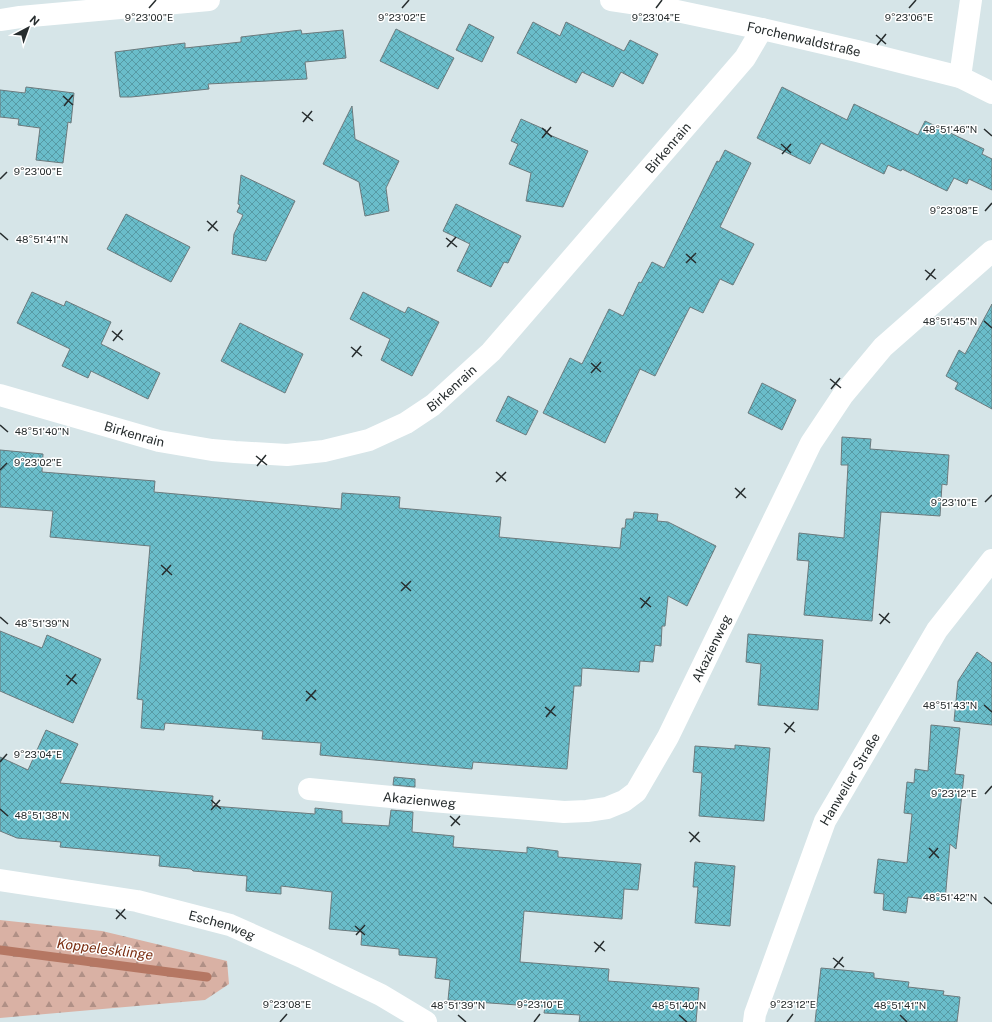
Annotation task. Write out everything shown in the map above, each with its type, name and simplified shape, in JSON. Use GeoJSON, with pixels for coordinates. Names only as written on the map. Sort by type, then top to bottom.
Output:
{"type":"FeatureCollection","features":[{"type":"Feature","properties":{"kind":"street"},"geometry":{"type":"LineString","coordinates":[[0,20],[209,0]]}},
{"type":"Feature","properties":{"kind":"street","name":"Forchenwaldstraße"},"geometry":{"type":"LineString","coordinates":[[611,0],[658,7],[857,51],[960,77],[992,93]]}},
{"type":"Feature","properties":{"kind":"street"},"geometry":{"type":"LineString","coordinates":[[960,77],[971,0]]}},
{"type":"Feature","properties":{"kind":"street","name":"Birkenrain"},"geometry":{"type":"LineString","coordinates":[[0,395],[159,441],[212,450],[235,452],[287,455],[324,451],[369,440],[406,423],[433,405],[491,352],[745,58],[762,29]]}},
{"type":"Feature","properties":{"kind":"street","name":"Akazienweg"},"geometry":{"type":"LineString","coordinates":[[310,789],[564,812],[607,808],[624,801],[636,792],[668,737],[811,443],[843,395],[883,347],[992,251]]}},
{"type":"Feature","properties":{"kind":"street","name":"Hanweiler Straße"},"geometry":{"type":"LineString","coordinates":[[754,1022],[755,1014],[825,821],[937,630],[992,560]]}},
{"type":"Feature","properties":{"kind":"street","name":"Eschenweg"},"geometry":{"type":"LineString","coordinates":[[0,880],[137,902],[230,926],[304,958],[381,995],[426,1022]]}},
{"type":"Feature","properties":{"kind":"green space"},"geometry":{"type":"Polygon","coordinates":[[[0,920],[102,931],[227,961],[229,984],[205,1000],[0,1018],[0,920]]]}},
{"type":"Feature","properties":{"kind":"building"},"geometry":{"type":"Polygon","coordinates":[[[533,22],[560,36],[566,22],[624,51],[630,40],[658,54],[643,84],[621,72],[613,87],[582,72],[576,83],[517,53],[533,22]]]}},
{"type":"Feature","properties":{"kind":"building"},"geometry":{"type":"Polygon","coordinates":[[[469,24],[494,37],[482,62],[456,50],[469,24]]]}},
{"type":"Feature","properties":{"kind":"building"},"geometry":{"type":"Polygon","coordinates":[[[396,29],[454,58],[438,89],[380,61],[396,29]]]}},
{"type":"Feature","properties":{"kind":"building"},"geometry":{"type":"Polygon","coordinates":[[[301,30],[302,34],[343,30],[346,58],[305,62],[307,79],[208,84],[209,89],[120,97],[115,52],[185,43],[185,48],[241,42],[241,37],[301,30]]]}},
{"type":"Feature","properties":{"kind":"building"},"geometry":{"type":"Polygon","coordinates":[[[26,87],[74,93],[71,123],[68,122],[63,163],[36,160],[40,128],[18,125],[19,119],[0,117],[0,90],[25,93],[26,87]]]}},
{"type":"Feature","properties":{"kind":"building"},"geometry":{"type":"Polygon","coordinates":[[[782,87],[847,120],[854,104],[918,135],[925,121],[984,149],[982,154],[992,159],[992,190],[969,179],[967,184],[954,178],[947,191],[902,169],[901,171],[888,165],[884,174],[821,143],[810,164],[757,138],[782,87]]]}},
{"type":"Feature","properties":{"kind":"building"},"geometry":{"type":"Polygon","coordinates":[[[352,106],[355,139],[399,161],[386,188],[389,211],[365,216],[359,182],[323,164],[352,106]]]}},
{"type":"Feature","properties":{"kind":"building"},"geometry":{"type":"Polygon","coordinates":[[[521,119],[546,130],[545,133],[588,151],[563,207],[526,201],[531,173],[509,164],[518,144],[511,141],[521,119]]]}},
{"type":"Feature","properties":{"kind":"building"},"geometry":{"type":"Polygon","coordinates":[[[725,150],[751,163],[720,227],[754,244],[733,285],[720,279],[703,313],[690,307],[655,376],[640,369],[605,443],[543,413],[570,358],[582,364],[609,309],[623,316],[639,282],[641,283],[652,262],[664,268],[717,161],[719,162],[725,150]]]}},
{"type":"Feature","properties":{"kind":"building"},"geometry":{"type":"Polygon","coordinates":[[[241,175],[295,201],[266,261],[232,254],[234,234],[243,215],[237,212],[240,205],[238,204],[241,175]]]}},
{"type":"Feature","properties":{"kind":"building"},"geometry":{"type":"Polygon","coordinates":[[[456,204],[521,236],[508,263],[504,262],[491,287],[457,271],[470,244],[443,231],[456,204]]]}},
{"type":"Feature","properties":{"kind":"building"},"geometry":{"type":"Polygon","coordinates":[[[126,214],[190,247],[171,282],[107,249],[126,214]]]}},
{"type":"Feature","properties":{"kind":"building"},"geometry":{"type":"Polygon","coordinates":[[[32,292],[64,306],[66,301],[111,322],[101,344],[160,373],[148,399],[91,371],[88,378],[62,366],[70,349],[17,323],[32,292]]]}},
{"type":"Feature","properties":{"kind":"building"},"geometry":{"type":"Polygon","coordinates":[[[363,292],[405,313],[408,307],[439,322],[412,376],[381,360],[390,339],[350,319],[363,292]]]}},
{"type":"Feature","properties":{"kind":"building"},"geometry":{"type":"Polygon","coordinates":[[[992,304],[992,409],[955,389],[958,383],[946,376],[959,350],[965,354],[992,304]]]}},
{"type":"Feature","properties":{"kind":"building"},"geometry":{"type":"Polygon","coordinates":[[[240,323],[303,354],[285,393],[221,361],[240,323]]]}},
{"type":"Feature","properties":{"kind":"building"},"geometry":{"type":"Polygon","coordinates":[[[762,383],[796,400],[782,430],[748,413],[762,383]]]}},
{"type":"Feature","properties":{"kind":"building"},"geometry":{"type":"Polygon","coordinates":[[[508,396],[538,411],[526,435],[496,421],[508,396]]]}},
{"type":"Feature","properties":{"kind":"building"},"geometry":{"type":"Polygon","coordinates":[[[842,437],[871,439],[870,449],[949,455],[947,485],[942,484],[940,516],[881,512],[872,621],[804,615],[809,561],[797,560],[799,533],[844,538],[848,465],[841,465],[842,437]]]}},
{"type":"Feature","properties":{"kind":"building"},"geometry":{"type":"Polygon","coordinates":[[[0,450],[43,454],[42,472],[155,481],[154,492],[341,509],[342,493],[400,497],[399,508],[501,517],[499,537],[620,548],[622,528],[625,528],[626,519],[633,519],[634,512],[658,514],[657,521],[668,522],[716,546],[687,606],[668,596],[665,626],[662,626],[661,646],[655,645],[653,662],[640,661],[639,672],[582,668],[581,686],[574,686],[567,769],[473,762],[472,769],[320,755],[321,743],[262,739],[263,731],[165,723],[164,730],[141,728],[143,700],[137,699],[150,546],[50,537],[53,511],[0,507],[0,450]]]}},
{"type":"Feature","properties":{"kind":"building"},"geometry":{"type":"Polygon","coordinates":[[[0,631],[42,648],[47,635],[101,659],[73,723],[0,691],[0,631]]]}},
{"type":"Feature","properties":{"kind":"building"},"geometry":{"type":"Polygon","coordinates":[[[748,634],[823,640],[818,710],[758,705],[761,664],[746,662],[748,634]]]}},
{"type":"Feature","properties":{"kind":"building"},"geometry":{"type":"Polygon","coordinates":[[[977,652],[992,663],[992,725],[954,721],[958,681],[977,652]]]}},
{"type":"Feature","properties":{"kind":"building"},"geometry":{"type":"Polygon","coordinates":[[[931,725],[960,728],[955,774],[964,775],[956,849],[950,844],[945,901],[908,897],[906,913],[883,910],[884,894],[874,893],[878,859],[907,863],[912,814],[904,813],[907,782],[914,783],[915,769],[928,771],[931,725]]]}},
{"type":"Feature","properties":{"kind":"building"},"geometry":{"type":"Polygon","coordinates":[[[46,730],[78,744],[60,783],[213,796],[212,806],[315,814],[315,808],[342,811],[342,823],[389,826],[391,810],[413,812],[412,832],[454,836],[453,847],[527,853],[527,847],[558,851],[558,857],[641,864],[638,890],[624,889],[622,919],[524,911],[520,962],[609,969],[608,981],[699,988],[696,1022],[579,1022],[580,1015],[544,1013],[545,1007],[448,1000],[450,980],[435,978],[437,958],[399,955],[399,949],[361,945],[362,932],[329,929],[332,892],[281,886],[281,894],[246,891],[247,876],[159,866],[160,856],[60,847],[61,842],[17,838],[0,831],[0,757],[28,770],[46,730]]]}},
{"type":"Feature","properties":{"kind":"building"},"geometry":{"type":"Polygon","coordinates":[[[735,745],[770,748],[764,821],[699,816],[702,773],[693,772],[695,746],[735,749],[735,745]]]}},
{"type":"Feature","properties":{"kind":"building"},"geometry":{"type":"Polygon","coordinates":[[[394,777],[415,779],[415,787],[393,785],[394,777]]]}},
{"type":"Feature","properties":{"kind":"building"},"geometry":{"type":"Polygon","coordinates":[[[695,862],[735,866],[730,926],[695,923],[698,887],[693,887],[695,862]]]}},
{"type":"Feature","properties":{"kind":"building"},"geometry":{"type":"Polygon","coordinates":[[[821,968],[874,973],[874,978],[909,982],[908,987],[944,991],[943,995],[960,997],[957,1022],[815,1022],[821,968]]]}},
{"type":"Feature","properties":{"kind":"waterway","name":"Koppelesklinge"},"geometry":{"type":"LineString","coordinates":[[0,950],[207,977]]}}]}
